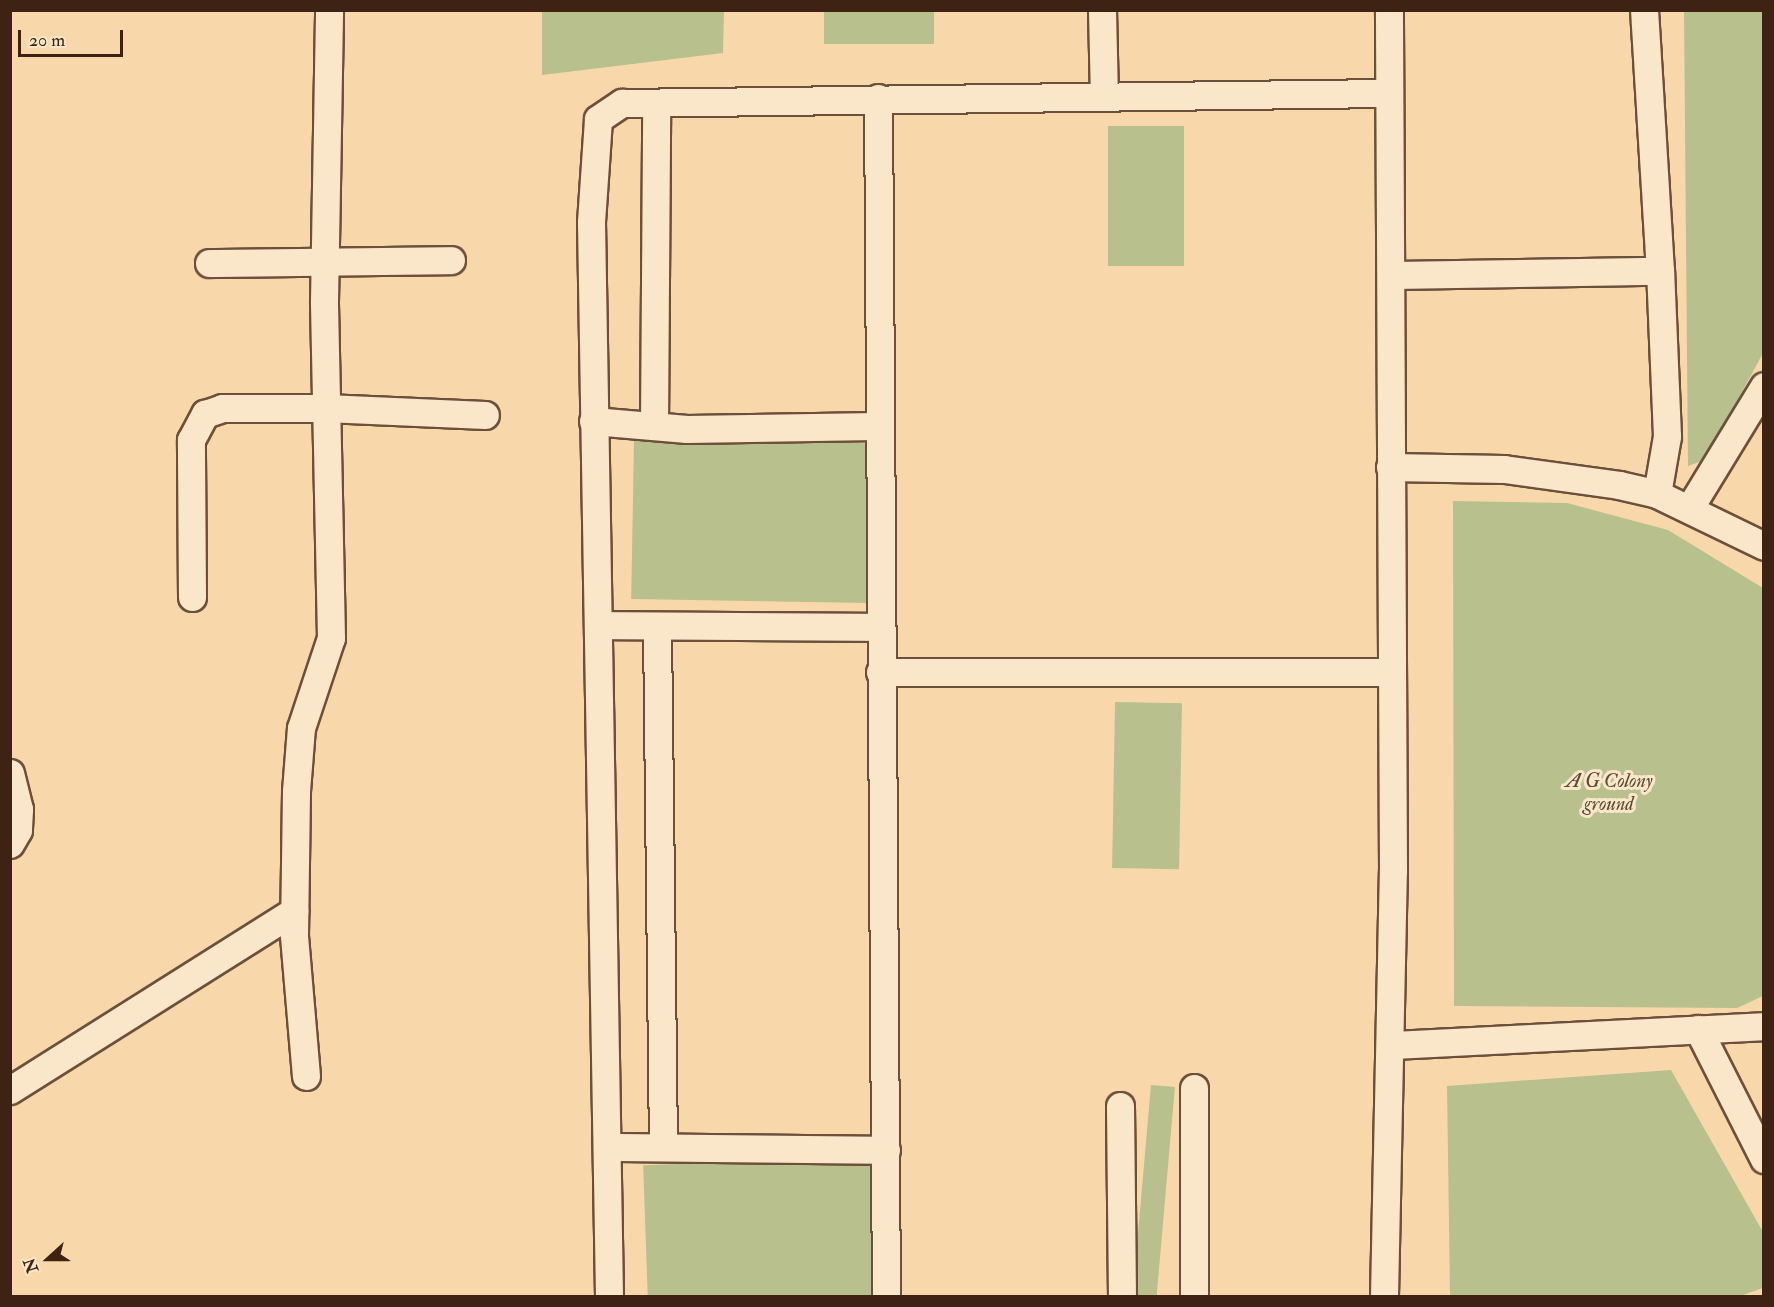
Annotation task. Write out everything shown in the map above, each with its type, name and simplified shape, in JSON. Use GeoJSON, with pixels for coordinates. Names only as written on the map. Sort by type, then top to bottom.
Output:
{"type":"FeatureCollection","features":[{"type":"Feature","properties":{"kind":"street"},"geometry":{"type":"LineString","coordinates":[[306,1076],[294,911],[300,737],[331,638],[325,408],[329,10]]}},
{"type":"Feature","properties":{"kind":"street"},"geometry":{"type":"LineString","coordinates":[[1102,10],[1104,95]]}},
{"type":"Feature","properties":{"kind":"street"},"geometry":{"type":"LineString","coordinates":[[1384,1296],[1392,1045],[1390,467],[1392,275],[1389,10]]}},
{"type":"Feature","properties":{"kind":"street"},"geometry":{"type":"LineString","coordinates":[[1644,10],[1667,426],[1657,494]]}},
{"type":"Feature","properties":{"kind":"street"},"geometry":{"type":"LineString","coordinates":[[609,1296],[599,625],[593,421],[594,129],[611,106],[656,103],[878,98],[1389,93]]}},
{"type":"Feature","properties":{"kind":"street"},"geometry":{"type":"LineString","coordinates":[[878,98],[878,627],[886,1296]]}},
{"type":"Feature","properties":{"kind":"street"},"geometry":{"type":"LineString","coordinates":[[654,425],[656,103]]}},
{"type":"Feature","properties":{"kind":"street"},"geometry":{"type":"LineString","coordinates":[[209,263],[325,264],[451,260]]}},
{"type":"Feature","properties":{"kind":"street"},"geometry":{"type":"LineString","coordinates":[[1392,275],[1660,271]]}},
{"type":"Feature","properties":{"kind":"street"},"geometry":{"type":"LineString","coordinates":[[1689,509],[1764,386]]}},
{"type":"Feature","properties":{"kind":"street"},"geometry":{"type":"LineString","coordinates":[[192,597],[190,482],[195,424],[222,408],[325,408],[484,415]]}},
{"type":"Feature","properties":{"kind":"street"},"geometry":{"type":"LineString","coordinates":[[593,421],[654,425],[877,426]]}},
{"type":"Feature","properties":{"kind":"street"},"geometry":{"type":"LineString","coordinates":[[1390,467],[1558,475],[1657,494],[1764,546]]}},
{"type":"Feature","properties":{"kind":"street"},"geometry":{"type":"LineString","coordinates":[[599,625],[878,627]]}},
{"type":"Feature","properties":{"kind":"street"},"geometry":{"type":"LineString","coordinates":[[657,627],[663,1147]]}},
{"type":"Feature","properties":{"kind":"street"},"geometry":{"type":"LineString","coordinates":[[880,672],[1392,672]]}},
{"type":"Feature","properties":{"kind":"street"},"geometry":{"type":"LineString","coordinates":[[10,773],[19,808],[18,830],[10,844]]}},
{"type":"Feature","properties":{"kind":"street"},"geometry":{"type":"LineString","coordinates":[[10,1090],[294,911]]}},
{"type":"Feature","properties":{"kind":"street"},"geometry":{"type":"LineString","coordinates":[[1392,1045],[1764,1026]]}},
{"type":"Feature","properties":{"kind":"street"},"geometry":{"type":"LineString","coordinates":[[1698,1029],[1764,1159]]}},
{"type":"Feature","properties":{"kind":"street"},"geometry":{"type":"LineString","coordinates":[[1194,1088],[1194,1296]]}},
{"type":"Feature","properties":{"kind":"street"},"geometry":{"type":"LineString","coordinates":[[1120,1106],[1122,1296]]}},
{"type":"Feature","properties":{"kind":"street"},"geometry":{"type":"LineString","coordinates":[[608,1147],[886,1150]]}},
{"type":"Feature","properties":{"kind":"green space"},"geometry":{"type":"Polygon","coordinates":[[[542,11],[724,11],[723,53],[542,75],[542,11]]]}},
{"type":"Feature","properties":{"kind":"green space"},"geometry":{"type":"Polygon","coordinates":[[[824,11],[934,11],[934,44],[824,44],[824,11]]]}},
{"type":"Feature","properties":{"kind":"green space"},"geometry":{"type":"Polygon","coordinates":[[[1684,11],[1764,11],[1763,353],[1705,460],[1688,466],[1684,11]]]}},
{"type":"Feature","properties":{"kind":"green space"},"geometry":{"type":"Polygon","coordinates":[[[1108,126],[1184,126],[1184,266],[1108,266],[1108,126]]]}},
{"type":"Feature","properties":{"kind":"green space"},"geometry":{"type":"Polygon","coordinates":[[[634,439],[871,443],[868,603],[631,599],[634,439]]]}},
{"type":"Feature","properties":{"kind":"green space","name":"A G Colony ground"},"geometry":{"type":"Polygon","coordinates":[[[1453,501],[1567,503],[1668,530],[1763,588],[1763,996],[1737,1008],[1454,1006],[1453,501]]]}},
{"type":"Feature","properties":{"kind":"green space"},"geometry":{"type":"Polygon","coordinates":[[[1115,702],[1182,703],[1179,869],[1112,868],[1115,702]]]}},
{"type":"Feature","properties":{"kind":"green space"},"geometry":{"type":"Polygon","coordinates":[[[1671,1070],[1763,1232],[1763,1288],[1740,1296],[1450,1296],[1447,1086],[1671,1070]]]}},
{"type":"Feature","properties":{"kind":"green space"},"geometry":{"type":"Polygon","coordinates":[[[1151,1085],[1175,1087],[1157,1296],[1133,1295],[1151,1085]]]}},
{"type":"Feature","properties":{"kind":"green space"},"geometry":{"type":"Polygon","coordinates":[[[876,1157],[881,1296],[648,1296],[643,1165],[876,1157]]]}}]}
